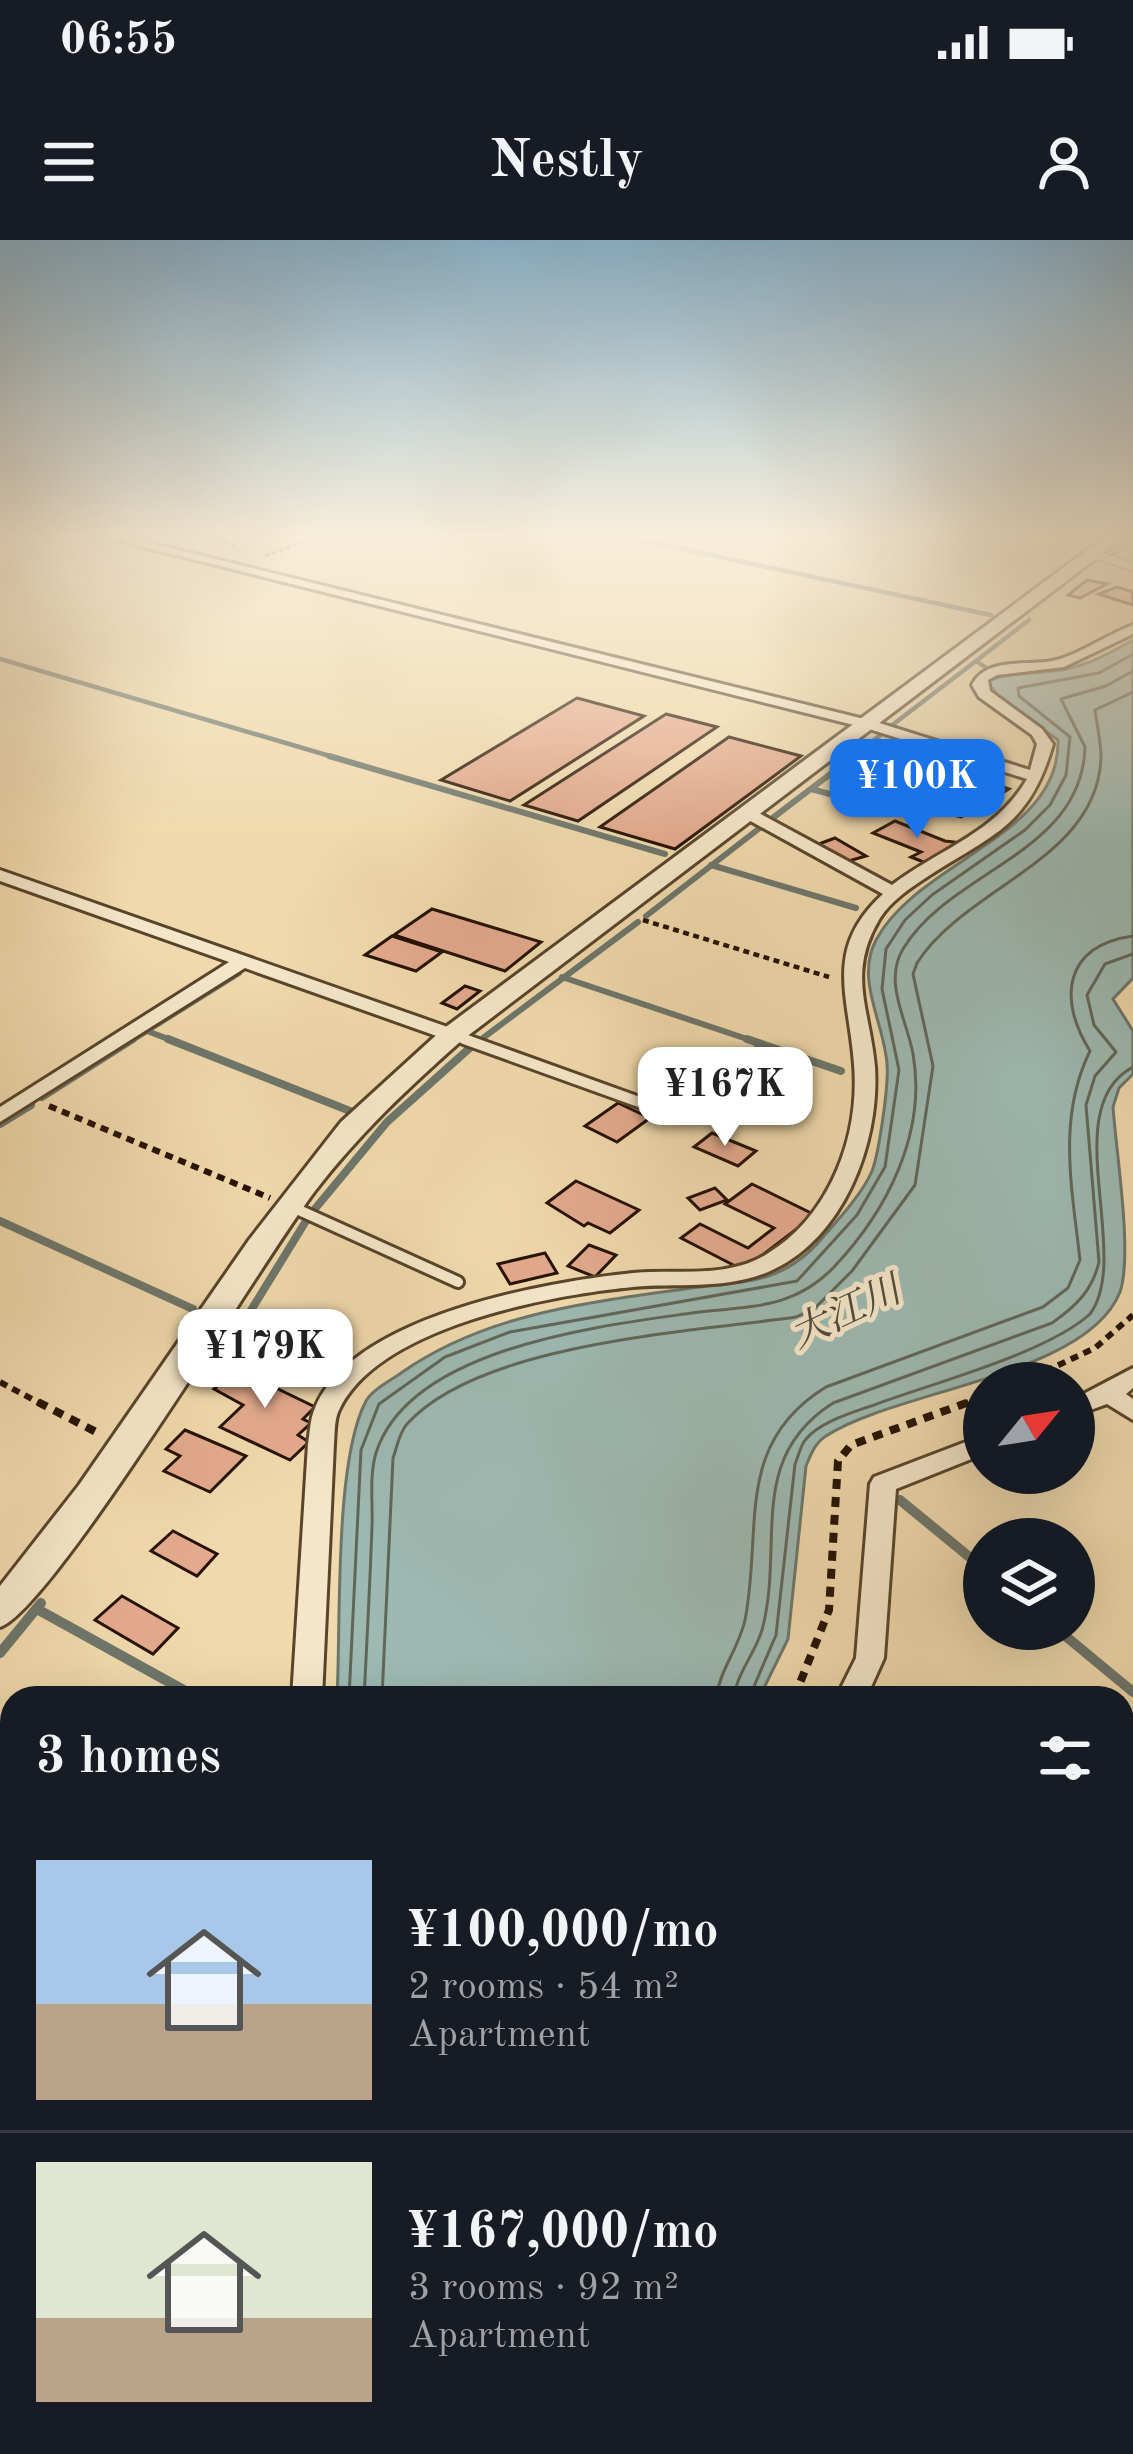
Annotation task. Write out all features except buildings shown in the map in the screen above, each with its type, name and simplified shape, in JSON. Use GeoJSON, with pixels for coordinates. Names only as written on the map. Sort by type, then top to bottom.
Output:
{"type":"FeatureCollection","features":[{"type":"Feature","properties":{"kind":"street"},"geometry":{"type":"LineString","coordinates":[[514,637],[871,725],[1035,777]]}},
{"type":"Feature","properties":{"kind":"street"},"geometry":{"type":"LineString","coordinates":[[0,1612],[126,1448],[289,1206],[353,1125],[452,1035],[985,637]]}},
{"type":"Feature","properties":{"kind":"street"},"geometry":{"type":"LineString","coordinates":[[308,1686],[321,1444],[328,1404],[363,1369],[426,1329],[506,1299],[638,1280],[751,1274],[803,1241],[826,1212],[857,1145],[864,1117],[865,1070],[850,964],[860,936],[890,891],[943,863],[1031,795],[1045,744],[1037,732],[984,694],[982,678],[994,671],[1059,664],[1115,637]]}},
{"type":"Feature","properties":{"kind":"street"},"geometry":{"type":"LineString","coordinates":[[751,815],[890,891]]}},
{"type":"Feature","properties":{"kind":"street"},"geometry":{"type":"LineString","coordinates":[[0,875],[452,1035]]}},
{"type":"Feature","properties":{"kind":"street"},"geometry":{"type":"LineString","coordinates":[[0,1116],[242,962]]}},
{"type":"Feature","properties":{"kind":"street"},"geometry":{"type":"LineString","coordinates":[[1095,1400],[1133,1376]]}},
{"type":"Feature","properties":{"kind":"street"},"geometry":{"type":"LineString","coordinates":[[1109,1394],[1133,1411]]}},
{"type":"Feature","properties":{"kind":"street"},"geometry":{"type":"LineString","coordinates":[[857,1686],[870,1658],[883,1484],[963,1452]]}},
{"type":"Feature","properties":{"kind":"lane"},"geometry":{"type":"LineString","coordinates":[[452,1035],[678,1116]]}},
{"type":"Feature","properties":{"kind":"lane"},"geometry":{"type":"LineString","coordinates":[[289,1206],[458,1282]]}},
{"type":"Feature","properties":{"kind":"path"},"geometry":{"type":"LineString","coordinates":[[620,913],[829,977]]}},
{"type":"Feature","properties":{"kind":"path"},"geometry":{"type":"LineString","coordinates":[[29,1097],[289,1206]]}},
{"type":"Feature","properties":{"kind":"path"},"geometry":{"type":"LineString","coordinates":[[1076,1362],[1107,1344],[1133,1315]]}},
{"type":"Feature","properties":{"kind":"path"},"geometry":{"type":"LineString","coordinates":[[0,1382],[126,1448]]}},
{"type":"Feature","properties":{"kind":"water","name":"大江川"},"geometry":{"type":"Polygon","coordinates":[[[1133,640],[1133,978],[1113,999],[1133,1031],[1133,1074],[1119,1088],[1113,1107],[1124,1275],[1120,1292],[1101,1320],[1070,1343],[1031,1362],[963,1362],[963,1385],[857,1420],[819,1442],[806,1466],[788,1639],[765,1686],[337,1686],[344,1502],[356,1428],[366,1401],[433,1353],[501,1324],[573,1306],[757,1279],[788,1268],[817,1244],[862,1190],[878,1150],[887,1074],[869,986],[870,955],[876,940],[923,889],[1013,825],[1037,801],[1053,773],[1058,740],[999,697],[987,682],[1072,668],[1133,640]]]}},
{"type":"Feature","properties":{"kind":"waterway"},"geometry":{"type":"LineString","coordinates":[[976,661],[1007,637]]}},
{"type":"Feature","properties":{"kind":"waterway"},"geometry":{"type":"LineString","coordinates":[[0,659],[340,759]]}},
{"type":"Feature","properties":{"kind":"waterway"},"geometry":{"type":"LineString","coordinates":[[891,726],[976,661]]}},
{"type":"Feature","properties":{"kind":"waterway"},"geometry":{"type":"LineString","coordinates":[[976,661],[988,669]]}},
{"type":"Feature","properties":{"kind":"waterway"},"geometry":{"type":"LineString","coordinates":[[892,726],[951,746]]}},
{"type":"Feature","properties":{"kind":"waterway"},"geometry":{"type":"LineString","coordinates":[[850,759],[883,733]]}},
{"type":"Feature","properties":{"kind":"waterway"},"geometry":{"type":"LineString","coordinates":[[329,756],[665,854]]}},
{"type":"Feature","properties":{"kind":"waterway"},"geometry":{"type":"LineString","coordinates":[[770,820],[854,756]]}},
{"type":"Feature","properties":{"kind":"waterway"},"geometry":{"type":"LineString","coordinates":[[811,789],[879,807]]}},
{"type":"Feature","properties":{"kind":"waterway"},"geometry":{"type":"LineString","coordinates":[[712,865],[761,827]]}},
{"type":"Feature","properties":{"kind":"waterway"},"geometry":{"type":"LineString","coordinates":[[646,916],[712,865]]}},
{"type":"Feature","properties":{"kind":"waterway"},"geometry":{"type":"LineString","coordinates":[[712,865],[856,908]]}},
{"type":"Feature","properties":{"kind":"waterway"},"geometry":{"type":"LineString","coordinates":[[564,978],[638,922]]}},
{"type":"Feature","properties":{"kind":"waterway"},"geometry":{"type":"LineString","coordinates":[[129,1042],[239,973]]}},
{"type":"Feature","properties":{"kind":"waterway"},"geometry":{"type":"LineString","coordinates":[[483,1038],[564,978]]}},
{"type":"Feature","properties":{"kind":"waterway"},"geometry":{"type":"LineString","coordinates":[[564,978],[756,1042]]}},
{"type":"Feature","properties":{"kind":"waterway"},"geometry":{"type":"LineString","coordinates":[[147,1031],[176,1042]]}},
{"type":"Feature","properties":{"kind":"waterway"},"geometry":{"type":"LineString","coordinates":[[42,1097],[133,1039]]}},
{"type":"Feature","properties":{"kind":"waterway"},"geometry":{"type":"LineString","coordinates":[[168,1039],[350,1111]]}},
{"type":"Feature","properties":{"kind":"waterway"},"geometry":{"type":"LineString","coordinates":[[747,1039],[841,1071]]}},
{"type":"Feature","properties":{"kind":"waterway"},"geometry":{"type":"LineString","coordinates":[[686,1108],[762,1045]]}},
{"type":"Feature","properties":{"kind":"waterway"},"geometry":{"type":"LineString","coordinates":[[314,1210],[387,1122],[472,1046]]}},
{"type":"Feature","properties":{"kind":"waterway"},"geometry":{"type":"LineString","coordinates":[[0,1124],[31,1105]]}},
{"type":"Feature","properties":{"kind":"waterway"},"geometry":{"type":"LineString","coordinates":[[0,1221],[193,1309]]}},
{"type":"Feature","properties":{"kind":"waterway"},"geometry":{"type":"LineString","coordinates":[[221,1359],[306,1221]]}},
{"type":"Feature","properties":{"kind":"waterway"},"geometry":{"type":"LineString","coordinates":[[900,1500],[963,1552]]}},
{"type":"Feature","properties":{"kind":"waterway"},"geometry":{"type":"LineString","coordinates":[[0,1653],[41,1603]]}},
{"type":"Feature","properties":{"kind":"waterway"},"geometry":{"type":"LineString","coordinates":[[37,1609],[176,1686]]}},
{"type":"Feature","properties":{"kind":"waterway"},"geometry":{"type":"LineString","coordinates":[[1082,1650],[1126,1686]]}}]}
